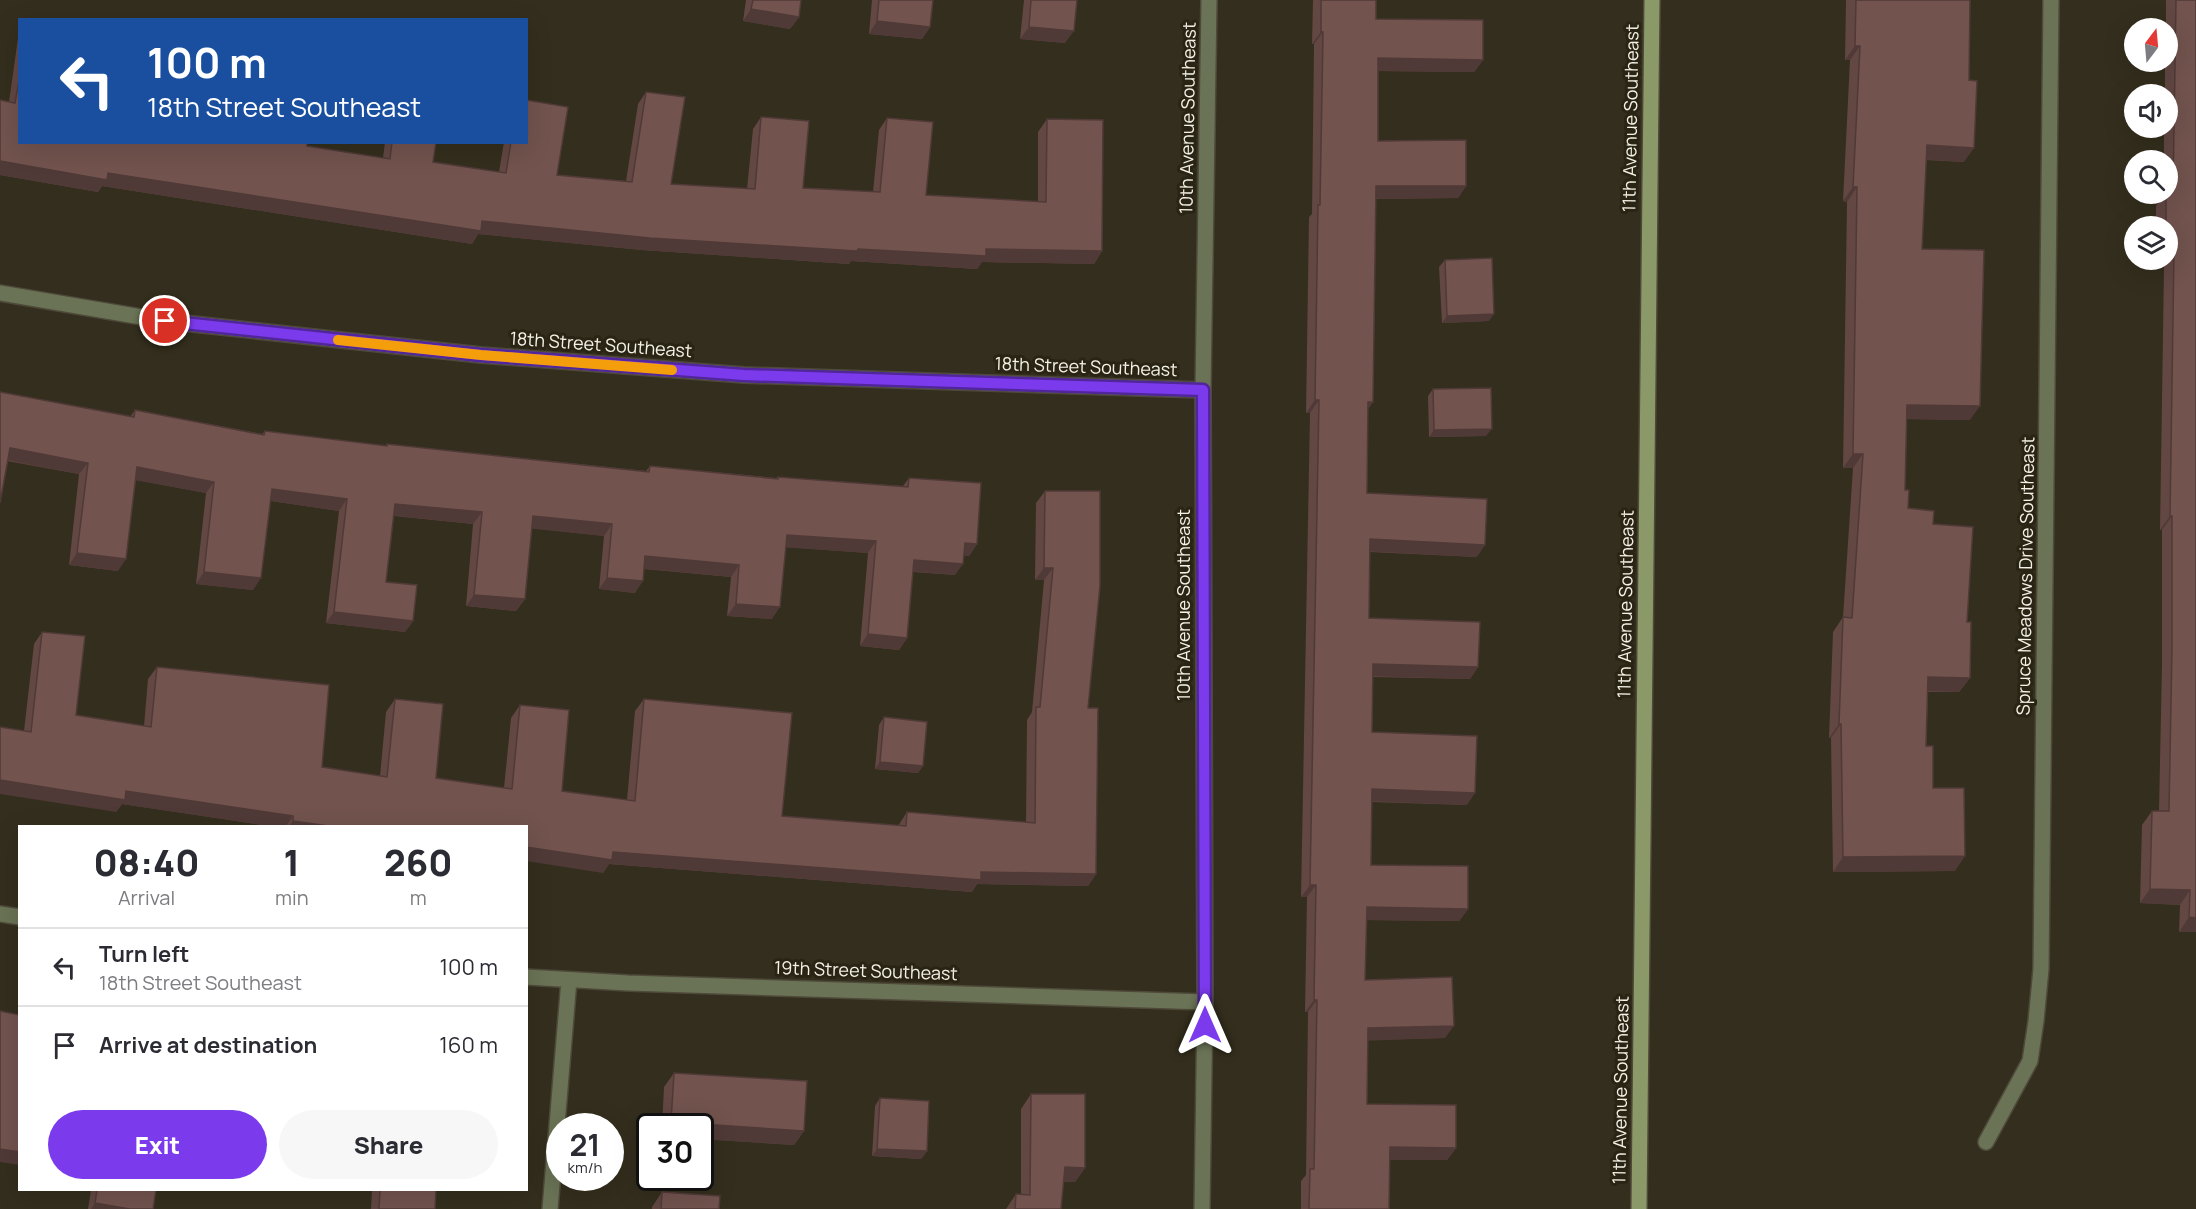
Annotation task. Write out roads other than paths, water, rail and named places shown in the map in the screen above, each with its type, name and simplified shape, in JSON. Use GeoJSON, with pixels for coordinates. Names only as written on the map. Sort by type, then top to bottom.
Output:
{"type":"FeatureCollection","features":[{"type":"Feature","properties":{"kind":"main road","name":"11th Avenue Southeast"},"geometry":{"type":"LineString","coordinates":[[1640,1209],[1652,0]]}},
{"type":"Feature","properties":{"kind":"street","name":"10th Avenue Southeast"},"geometry":{"type":"LineString","coordinates":[[1202,1209],[1205,1002],[1203,390],[1209,0]]}},
{"type":"Feature","properties":{"kind":"street","name":"Spruce Meadows Drive Southeast"},"geometry":{"type":"LineString","coordinates":[[1986,1142],[2030,1061],[2041,969],[2051,0]]}},
{"type":"Feature","properties":{"kind":"street","name":"18th Street Southeast"},"geometry":{"type":"LineString","coordinates":[[0,293],[165,321],[481,355],[744,375],[1203,390]]}},
{"type":"Feature","properties":{"kind":"street"},"geometry":{"type":"LineString","coordinates":[[0,914],[18,917]]}},
{"type":"Feature","properties":{"kind":"street","name":"19th Street Southeast"},"geometry":{"type":"LineString","coordinates":[[528,976],[569,981],[1205,1002]]}},
{"type":"Feature","properties":{"kind":"street"},"geometry":{"type":"LineString","coordinates":[[550,1209],[569,981]]}}]}
